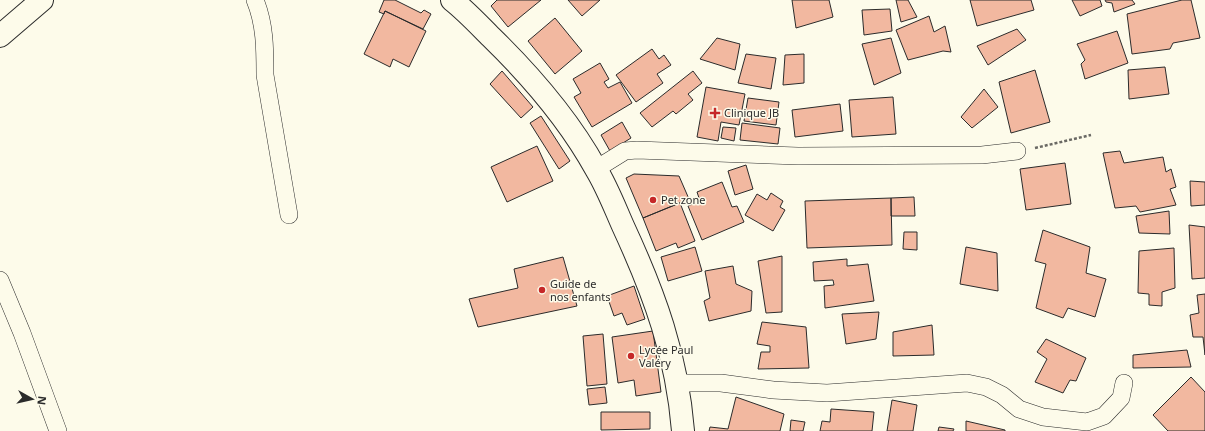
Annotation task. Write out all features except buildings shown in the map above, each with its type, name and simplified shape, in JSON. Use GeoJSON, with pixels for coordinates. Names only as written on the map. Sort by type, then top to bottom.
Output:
{"type":"FeatureCollection","features":[{"type":"Feature","properties":{"kind":"main road"},"geometry":{"type":"LineString","coordinates":[[4,33],[23,0]]}},
{"type":"Feature","properties":{"kind":"main road"},"geometry":{"type":"LineString","coordinates":[[4,33],[42,0]]}},
{"type":"Feature","properties":{"kind":"main road"},"geometry":{"type":"LineString","coordinates":[[452,0],[495,41],[535,83],[564,120],[596,169],[648,282],[669,343],[678,383],[683,431]]}},
{"type":"Feature","properties":{"kind":"street"},"geometry":{"type":"LineString","coordinates":[[255,0],[261,16],[265,54],[265,75],[289,215]]}},
{"type":"Feature","properties":{"kind":"street"},"geometry":{"type":"LineString","coordinates":[[596,169],[625,151],[637,150],[798,156],[982,155],[1017,151]]}},
{"type":"Feature","properties":{"kind":"street"},"geometry":{"type":"LineString","coordinates":[[0,280],[22,333],[58,431]]}},
{"type":"Feature","properties":{"kind":"street"},"geometry":{"type":"LineString","coordinates":[[678,383],[721,383],[773,390],[827,393],[967,383],[986,387],[1002,395],[1020,409],[1043,417],[1087,422],[1104,416],[1121,398],[1124,383]]}},
{"type":"Feature","properties":{"kind":"path"},"geometry":{"type":"LineString","coordinates":[[1017,151],[1091,135]]}},
{"type":"Feature","properties":{"kind":"place","name":"Clinique JB"},"geometry":{"type":"Point","coordinates":[715,113]}},
{"type":"Feature","properties":{"kind":"place","name":"Pet zone"},"geometry":{"type":"Point","coordinates":[653,200]}},
{"type":"Feature","properties":{"kind":"place","name":"Guide de nos enfants"},"geometry":{"type":"Point","coordinates":[542,290]}},
{"type":"Feature","properties":{"kind":"place","name":"Lycée Paul Valéry"},"geometry":{"type":"Point","coordinates":[631,356]}}]}
